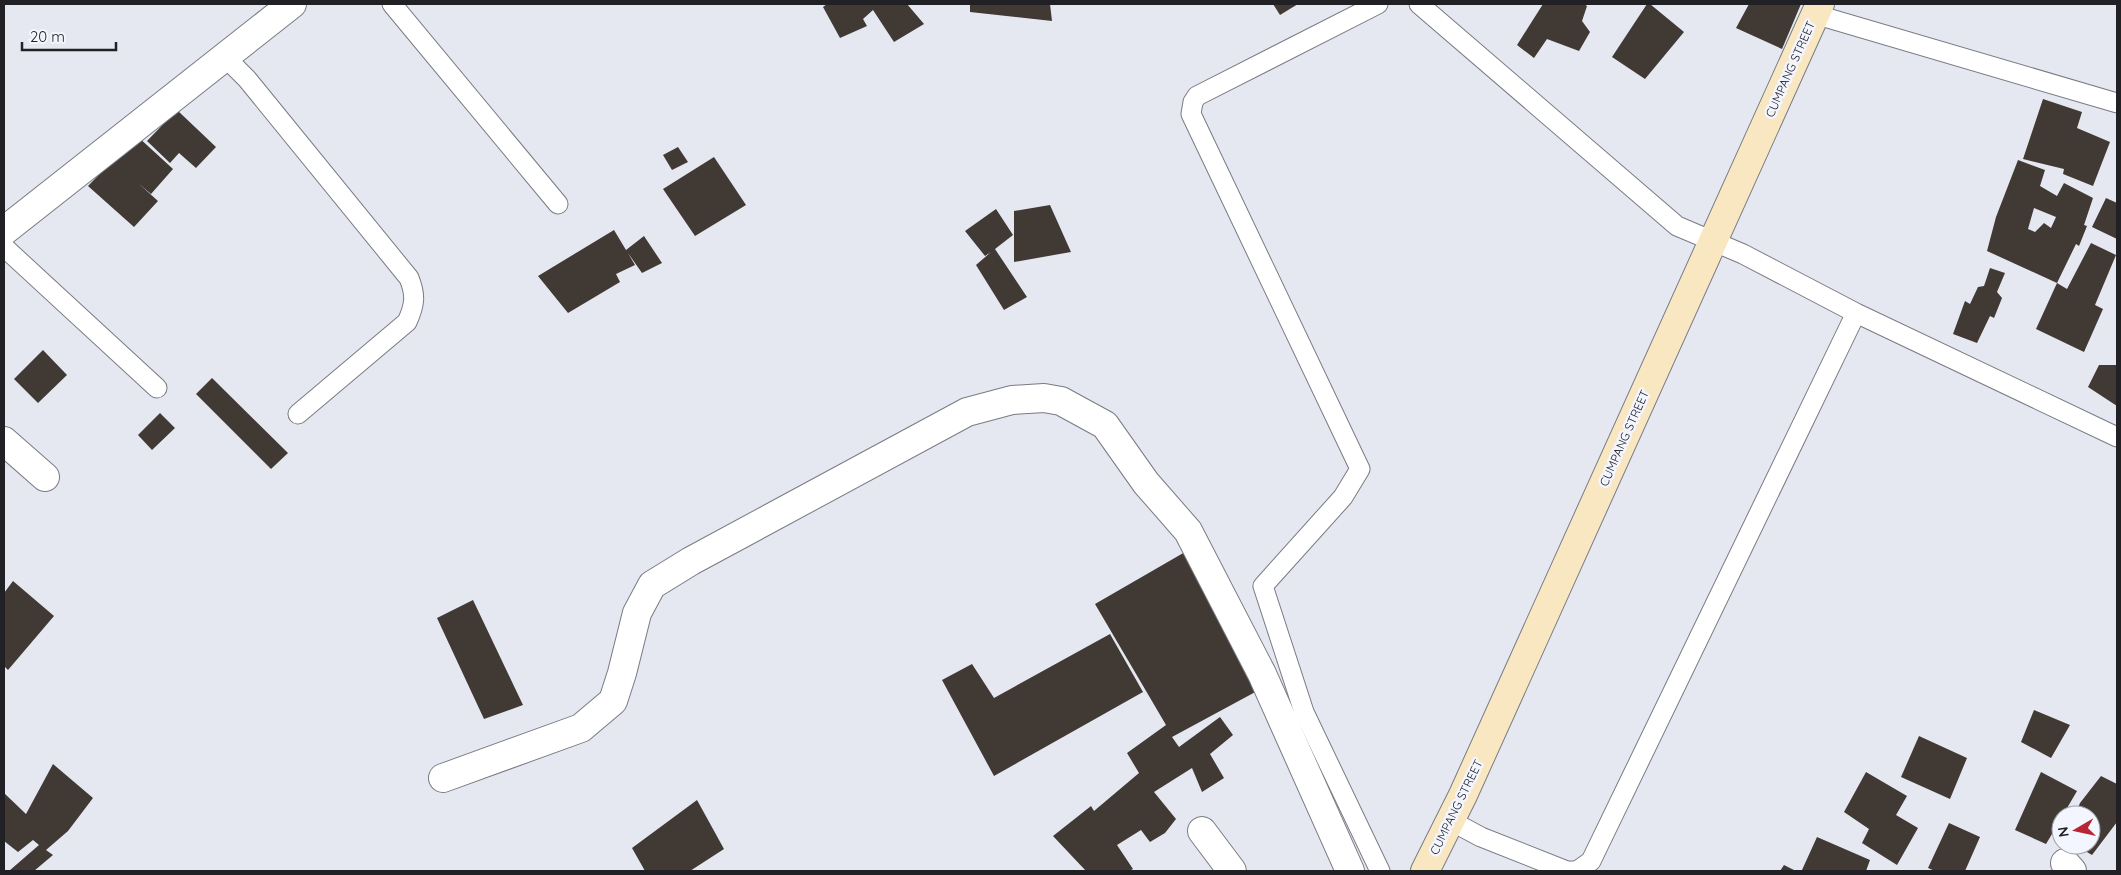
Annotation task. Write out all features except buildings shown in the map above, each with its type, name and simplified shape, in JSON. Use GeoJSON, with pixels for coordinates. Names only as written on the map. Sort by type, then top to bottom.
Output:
{"type":"FeatureCollection","features":[{"type":"Feature","properties":{"kind":"street"},"geometry":{"type":"LineString","coordinates":[[4,231],[292,4]]}},
{"type":"Feature","properties":{"kind":"street","name":"CUMPANG STREET"},"geometry":{"type":"LineString","coordinates":[[1425,871],[1451,821],[1817,9]]}},
{"type":"Feature","properties":{"kind":"street"},"geometry":{"type":"LineString","coordinates":[[443,778],[581,728],[613,701],[637,613],[652,585],[676,570],[967,412],[1012,400],[1044,398],[1061,401],[1105,425],[1146,484],[1188,531],[1262,674],[1350,871]]}},
{"type":"Feature","properties":{"kind":"street"},"geometry":{"type":"LineString","coordinates":[[4,441],[46,477]]}},
{"type":"Feature","properties":{"kind":"street"},"geometry":{"type":"LineString","coordinates":[[1202,831],[1232,871]]}},
{"type":"Feature","properties":{"kind":"lane"},"geometry":{"type":"LineString","coordinates":[[392,4],[558,204]]}},
{"type":"Feature","properties":{"kind":"lane"},"geometry":{"type":"LineString","coordinates":[[1378,4],[1196,96],[1191,114],[1360,469],[1343,497],[1263,586],[1304,712],[1380,871]]}},
{"type":"Feature","properties":{"kind":"lane"},"geometry":{"type":"LineString","coordinates":[[1418,4],[1677,226],[1712,241],[1856,313],[2117,437]]}},
{"type":"Feature","properties":{"kind":"lane"},"geometry":{"type":"LineString","coordinates":[[1817,9],[2117,103]]}},
{"type":"Feature","properties":{"kind":"lane"},"geometry":{"type":"LineString","coordinates":[[225,57],[247,79],[409,278],[415,293],[414,306],[407,322],[298,414]]}},
{"type":"Feature","properties":{"kind":"lane"},"geometry":{"type":"LineString","coordinates":[[4,247],[157,388]]}},
{"type":"Feature","properties":{"kind":"lane"},"geometry":{"type":"LineString","coordinates":[[1451,821],[1480,837],[1567,871],[1577,871],[1591,860],[1856,313]]}}]}
